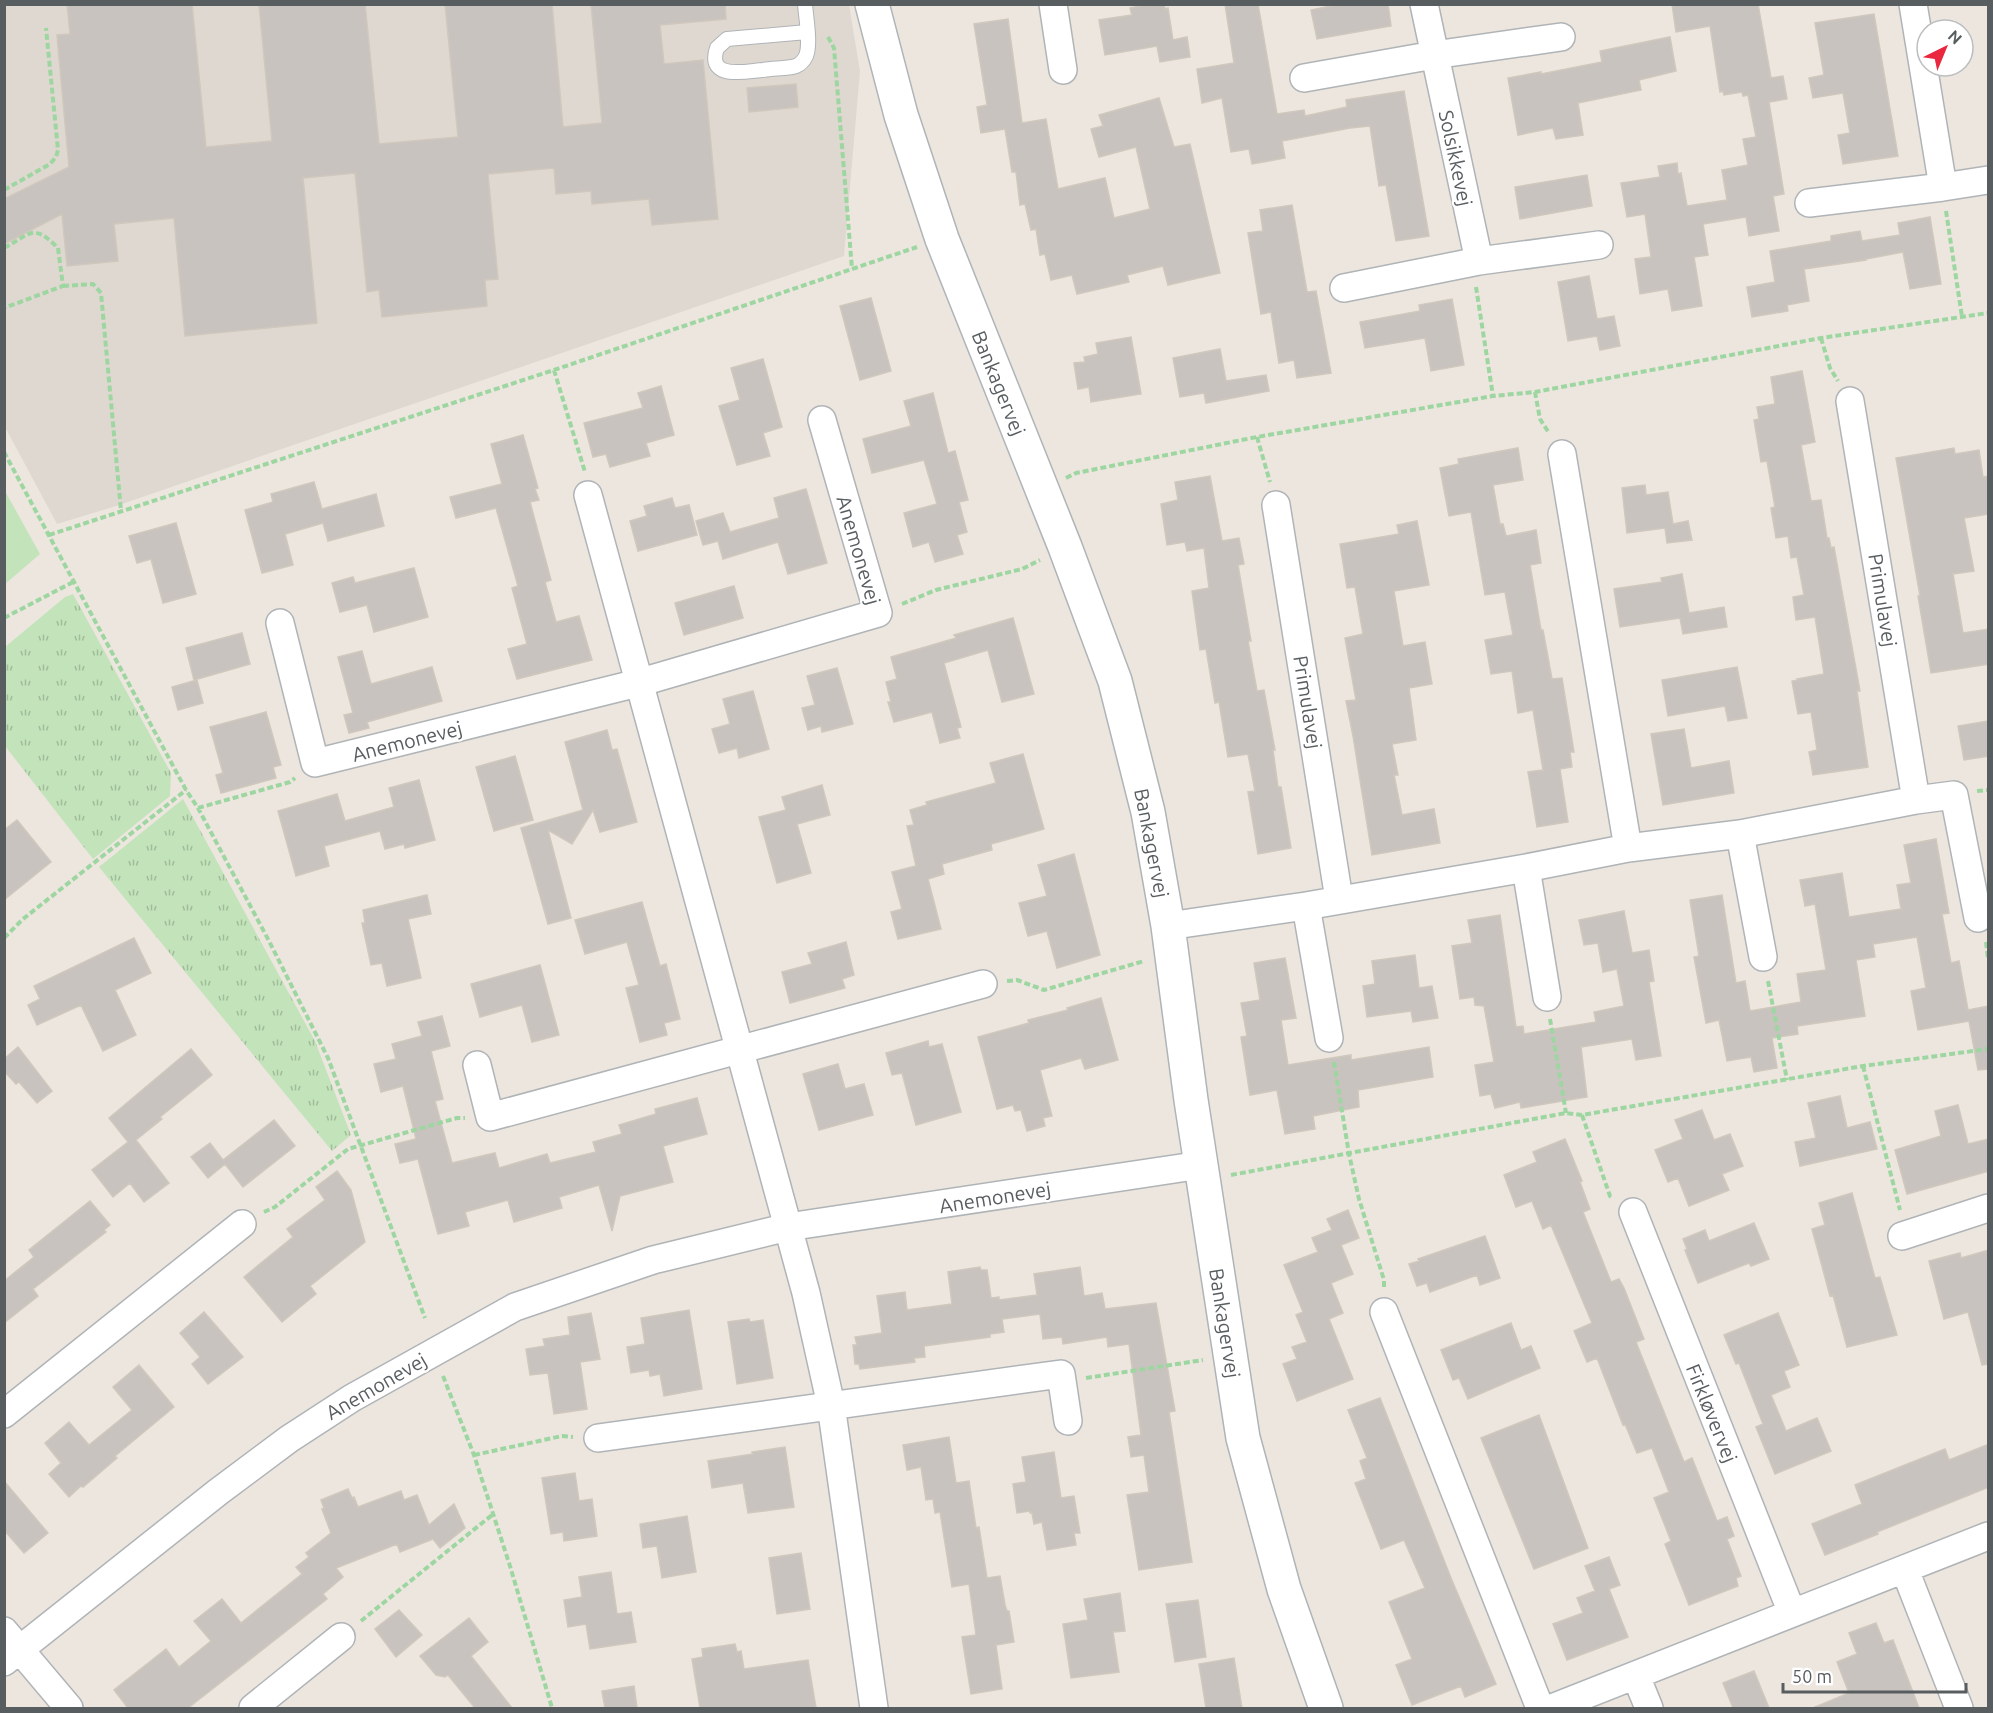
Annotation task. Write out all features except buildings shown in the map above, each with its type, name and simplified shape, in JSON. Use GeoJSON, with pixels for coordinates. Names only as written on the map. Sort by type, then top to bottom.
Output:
{"type":"FeatureCollection","features":[{"type":"Feature","properties":{"kind":"street","name":"Bankagervej"},"geometry":{"type":"LineString","coordinates":[[872,4],[901,115],[942,239],[1065,547],[1115,681],[1148,812],[1168,926],[1202,1172],[1243,1438],[1281,1578],[1326,1708]]}},
{"type":"Feature","properties":{"kind":"street"},"geometry":{"type":"LineString","coordinates":[[1053,4],[1063,70]]}},
{"type":"Feature","properties":{"kind":"street","name":"Solsikkevej"},"geometry":{"type":"LineString","coordinates":[[1424,4],[1479,261]]}},
{"type":"Feature","properties":{"kind":"street"},"geometry":{"type":"LineString","coordinates":[[1913,4],[1943,187]]}},
{"type":"Feature","properties":{"kind":"street"},"geometry":{"type":"LineString","coordinates":[[1304,78],[1434,55],[1561,37]]}},
{"type":"Feature","properties":{"kind":"street"},"geometry":{"type":"LineString","coordinates":[[1809,203],[1989,180]]}},
{"type":"Feature","properties":{"kind":"street"},"geometry":{"type":"LineString","coordinates":[[1344,288],[1479,261],[1599,245]]}},
{"type":"Feature","properties":{"kind":"street","name":"Primulavej"},"geometry":{"type":"LineString","coordinates":[[1850,401],[1916,800]]}},
{"type":"Feature","properties":{"kind":"street","name":"Anemonevej"},"geometry":{"type":"LineString","coordinates":[[315,764],[639,683],[878,613],[822,420]]}},
{"type":"Feature","properties":{"kind":"street"},"geometry":{"type":"LineString","coordinates":[[1562,454],[1628,848]]}},
{"type":"Feature","properties":{"kind":"street"},"geometry":{"type":"LineString","coordinates":[[588,495],[807,1293],[831,1405],[874,1708]]}},
{"type":"Feature","properties":{"kind":"street","name":"Primulavej"},"geometry":{"type":"LineString","coordinates":[[1276,505],[1339,900]]}},
{"type":"Feature","properties":{"kind":"street"},"geometry":{"type":"LineString","coordinates":[[280,623],[315,764]]}},
{"type":"Feature","properties":{"kind":"street"},"geometry":{"type":"LineString","coordinates":[[1168,926],[1306,906],[1628,848],[1740,834],[1916,800],[1954,795],[1978,918]]}},
{"type":"Feature","properties":{"kind":"street"},"geometry":{"type":"LineString","coordinates":[[1740,834],[1763,957]]}},
{"type":"Feature","properties":{"kind":"street"},"geometry":{"type":"LineString","coordinates":[[1526,868],[1547,997]]}},
{"type":"Feature","properties":{"kind":"street"},"geometry":{"type":"LineString","coordinates":[[1306,906],[1329,1038]]}},
{"type":"Feature","properties":{"kind":"street"},"geometry":{"type":"LineString","coordinates":[[477,1065],[490,1117],[983,984]]}},
{"type":"Feature","properties":{"kind":"street","name":"Anemonevej"},"geometry":{"type":"LineString","coordinates":[[69,1708],[9,1648],[289,1439],[352,1398],[515,1307],[653,1260],[788,1227],[1202,1172]]}},
{"type":"Feature","properties":{"kind":"street"},"geometry":{"type":"LineString","coordinates":[[1902,1236],[1989,1208]]}},
{"type":"Feature","properties":{"kind":"street","name":"Firkløvervej"},"geometry":{"type":"LineString","coordinates":[[1633,1212],[1792,1613]]}},
{"type":"Feature","properties":{"kind":"street"},"geometry":{"type":"LineString","coordinates":[[4,1414],[242,1224]]}},
{"type":"Feature","properties":{"kind":"street"},"geometry":{"type":"LineString","coordinates":[[1384,1311],[1540,1708]]}},
{"type":"Feature","properties":{"kind":"street"},"geometry":{"type":"LineString","coordinates":[[598,1438],[1061,1374],[1068,1421]]}},
{"type":"Feature","properties":{"kind":"street"},"geometry":{"type":"LineString","coordinates":[[1552,1708],[1989,1536]]}},
{"type":"Feature","properties":{"kind":"street"},"geometry":{"type":"LineString","coordinates":[[1905,1570],[1959,1708]]}},
{"type":"Feature","properties":{"kind":"street"},"geometry":{"type":"LineString","coordinates":[[253,1708],[341,1637]]}},
{"type":"Feature","properties":{"kind":"street"},"geometry":{"type":"LineString","coordinates":[[1636,1676],[1648,1708]]}},
{"type":"Feature","properties":{"kind":"lane"},"geometry":{"type":"LineString","coordinates":[[805,4],[807,32],[807,52],[798,66],[732,73],[721,69],[716,62],[717,48],[727,39],[807,32]]}},
{"type":"Feature","properties":{"kind":"path"},"geometry":{"type":"LineString","coordinates":[[4,190],[50,164],[58,150],[46,28]]}},
{"type":"Feature","properties":{"kind":"path"},"geometry":{"type":"LineString","coordinates":[[824,30],[834,48],[852,269]]}},
{"type":"Feature","properties":{"kind":"path"},"geometry":{"type":"LineString","coordinates":[[1943,187],[1962,317]]}},
{"type":"Feature","properties":{"kind":"path"},"geometry":{"type":"LineString","coordinates":[[4,248],[35,232],[41,232],[58,248],[63,286]]}},
{"type":"Feature","properties":{"kind":"path"},"geometry":{"type":"LineString","coordinates":[[49,534],[554,370],[942,239]]}},
{"type":"Feature","properties":{"kind":"path"},"geometry":{"type":"LineString","coordinates":[[1479,261],[1475,281],[1493,396]]}},
{"type":"Feature","properties":{"kind":"path"},"geometry":{"type":"LineString","coordinates":[[4,308],[63,286],[93,284],[101,293],[121,511]]}},
{"type":"Feature","properties":{"kind":"path"},"geometry":{"type":"LineString","coordinates":[[1042,492],[1076,472],[1257,437],[1493,396],[1535,392],[1821,338],[1989,313]]}},
{"type":"Feature","properties":{"kind":"path"},"geometry":{"type":"LineString","coordinates":[[1821,338],[1830,368],[1850,401]]}},
{"type":"Feature","properties":{"kind":"path"},"geometry":{"type":"LineString","coordinates":[[554,370],[586,475],[588,495]]}},
{"type":"Feature","properties":{"kind":"path"},"geometry":{"type":"LineString","coordinates":[[1535,392],[1540,419],[1562,454]]}},
{"type":"Feature","properties":{"kind":"path"},"geometry":{"type":"LineString","coordinates":[[1257,437],[1276,505]]}},
{"type":"Feature","properties":{"kind":"path"},"geometry":{"type":"LineString","coordinates":[[4,452],[186,790],[198,808],[328,1058],[425,1318]]}},
{"type":"Feature","properties":{"kind":"path"},"geometry":{"type":"LineString","coordinates":[[878,613],[936,590],[1022,569],[1065,547]]}},
{"type":"Feature","properties":{"kind":"path"},"geometry":{"type":"LineString","coordinates":[[4,618],[75,581]]}},
{"type":"Feature","properties":{"kind":"path"},"geometry":{"type":"LineString","coordinates":[[198,808],[290,782],[315,764]]}},
{"type":"Feature","properties":{"kind":"path"},"geometry":{"type":"LineString","coordinates":[[4,938],[23,919],[186,790]]}},
{"type":"Feature","properties":{"kind":"path"},"geometry":{"type":"LineString","coordinates":[[1763,957],[1787,1080]]}},
{"type":"Feature","properties":{"kind":"path"},"geometry":{"type":"LineString","coordinates":[[983,984],[1017,980],[1044,990],[1139,961],[1171,958]]}},
{"type":"Feature","properties":{"kind":"path"},"geometry":{"type":"LineString","coordinates":[[1547,997],[1566,1113]]}},
{"type":"Feature","properties":{"kind":"path"},"geometry":{"type":"LineString","coordinates":[[1329,1038],[1359,1199],[1384,1281],[1384,1311]]}},
{"type":"Feature","properties":{"kind":"path"},"geometry":{"type":"LineString","coordinates":[[1202,1172],[1239,1174],[1566,1113],[1582,1115],[1863,1066],[1989,1049]]}},
{"type":"Feature","properties":{"kind":"path"},"geometry":{"type":"LineString","coordinates":[[1863,1066],[1899,1203],[1902,1236]]}},
{"type":"Feature","properties":{"kind":"path"},"geometry":{"type":"LineString","coordinates":[[1582,1115],[1610,1196],[1633,1212]]}},
{"type":"Feature","properties":{"kind":"path"},"geometry":{"type":"LineString","coordinates":[[242,1224],[275,1207],[348,1149],[457,1118],[490,1117]]}},
{"type":"Feature","properties":{"kind":"path"},"geometry":{"type":"LineString","coordinates":[[1061,1374],[1084,1378],[1230,1355]]}},
{"type":"Feature","properties":{"kind":"path"},"geometry":{"type":"LineString","coordinates":[[443,1376],[474,1455],[552,1708]]}},
{"type":"Feature","properties":{"kind":"path"},"geometry":{"type":"LineString","coordinates":[[474,1455],[562,1436],[598,1438]]}},
{"type":"Feature","properties":{"kind":"path"},"geometry":{"type":"LineString","coordinates":[[341,1637],[492,1515]]}},
{"type":"Feature","properties":{"kind":"shaded area"},"geometry":{"type":"Polygon","coordinates":[[[4,5],[849,5],[860,71],[844,256],[116,506],[57,524],[5,427],[4,5]]]}},
{"type":"Feature","properties":{"kind":"green space"},"geometry":{"type":"Polygon","coordinates":[[[5,491],[40,554],[4,584],[5,491]]]}},
{"type":"Feature","properties":{"kind":"green space"},"geometry":{"type":"Polygon","coordinates":[[[73,594],[171,773],[170,796],[93,859],[5,746],[5,647],[65,597],[73,594]]]}},
{"type":"Feature","properties":{"kind":"green space"},"geometry":{"type":"Polygon","coordinates":[[[183,799],[315,1041],[351,1135],[332,1151],[99,867],[183,799]]]}}]}
